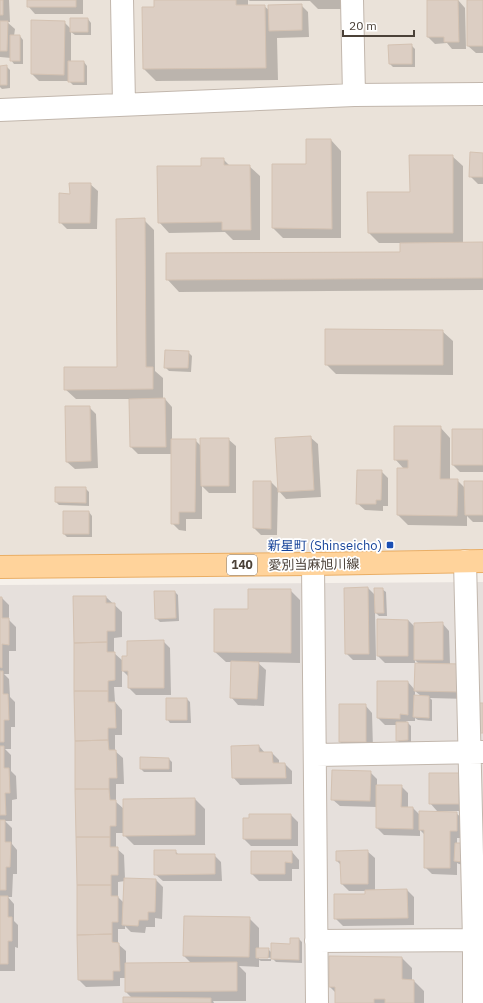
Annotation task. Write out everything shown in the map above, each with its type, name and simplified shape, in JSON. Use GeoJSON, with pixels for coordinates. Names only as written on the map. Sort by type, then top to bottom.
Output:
{"type":"FeatureCollection","features":[{"type":"Feature","properties":{"kind":"main road","name":"愛別当麻旭川線"},"geometry":{"type":"LineString","coordinates":[[0,566],[313,564],[474,561]]}},
{"type":"Feature","properties":{"kind":"street"},"geometry":{"type":"LineString","coordinates":[[122,0],[124,104]]}},
{"type":"Feature","properties":{"kind":"street"},"geometry":{"type":"LineString","coordinates":[[352,0],[354,96]]}},
{"type":"Feature","properties":{"kind":"street"},"geometry":{"type":"LineString","coordinates":[[0,110],[354,96],[483,94]]}},
{"type":"Feature","properties":{"kind":"street"},"geometry":{"type":"LineString","coordinates":[[474,561],[479,940],[474,1003]]}},
{"type":"Feature","properties":{"kind":"street"},"geometry":{"type":"LineString","coordinates":[[313,564],[316,756],[317,1003]]}},
{"type":"Feature","properties":{"kind":"street"},"geometry":{"type":"LineString","coordinates":[[316,756],[476,752]]}},
{"type":"Feature","properties":{"kind":"street"},"geometry":{"type":"LineString","coordinates":[[316,941],[479,940]]}},
{"type":"Feature","properties":{"kind":"shaded area"},"geometry":{"type":"Polygon","coordinates":[[[0,0],[483,0],[483,555],[0,568],[0,0]]]}},
{"type":"Feature","properties":{"kind":"shaded area"},"geometry":{"type":"Polygon","coordinates":[[[483,582],[483,1003],[0,1003],[0,585],[483,582]]]}},
{"type":"Feature","properties":{"kind":"building"},"geometry":{"type":"Polygon","coordinates":[[[0,0],[3,0],[3,15],[0,15],[0,0]]]}},
{"type":"Feature","properties":{"kind":"building"},"geometry":{"type":"Polygon","coordinates":[[[27,0],[76,0],[76,7],[27,7],[27,0]]]}},
{"type":"Feature","properties":{"kind":"building"},"geometry":{"type":"Polygon","coordinates":[[[154,0],[236,0],[236,5],[265,5],[266,68],[143,69],[142,7],[154,7],[154,0]]]}},
{"type":"Feature","properties":{"kind":"building"},"geometry":{"type":"Polygon","coordinates":[[[427,0],[458,0],[459,42],[444,42],[444,37],[427,37],[427,0]]]}},
{"type":"Feature","properties":{"kind":"building"},"geometry":{"type":"Polygon","coordinates":[[[467,0],[483,0],[483,46],[467,46],[467,0]]]}},
{"type":"Feature","properties":{"kind":"building"},"geometry":{"type":"Polygon","coordinates":[[[302,4],[302,30],[269,31],[268,5],[302,4]]]}},
{"type":"Feature","properties":{"kind":"building"},"geometry":{"type":"Polygon","coordinates":[[[70,18],[88,18],[88,32],[70,32],[70,18]]]}},
{"type":"Feature","properties":{"kind":"building"},"geometry":{"type":"Polygon","coordinates":[[[31,20],[65,21],[64,75],[31,74],[31,20]]]}},
{"type":"Feature","properties":{"kind":"building"},"geometry":{"type":"Polygon","coordinates":[[[0,21],[8,21],[7,51],[0,51],[0,21]]]}},
{"type":"Feature","properties":{"kind":"building"},"geometry":{"type":"Polygon","coordinates":[[[10,35],[20,35],[20,61],[10,61],[10,35]]]}},
{"type":"Feature","properties":{"kind":"building"},"geometry":{"type":"Polygon","coordinates":[[[412,44],[412,64],[389,64],[388,45],[412,44]]]}},
{"type":"Feature","properties":{"kind":"building"},"geometry":{"type":"Polygon","coordinates":[[[68,61],[84,61],[84,82],[68,82],[68,61]]]}},
{"type":"Feature","properties":{"kind":"building"},"geometry":{"type":"Polygon","coordinates":[[[7,65],[7,85],[0,85],[0,66],[7,65]]]}},
{"type":"Feature","properties":{"kind":"building"},"geometry":{"type":"Polygon","coordinates":[[[306,139],[331,139],[332,229],[272,228],[272,164],[306,164],[306,139]]]}},
{"type":"Feature","properties":{"kind":"building"},"geometry":{"type":"Polygon","coordinates":[[[470,152],[483,153],[483,177],[469,177],[470,152]]]}},
{"type":"Feature","properties":{"kind":"building"},"geometry":{"type":"Polygon","coordinates":[[[409,155],[453,155],[453,233],[368,233],[367,192],[410,192],[409,155]]]}},
{"type":"Feature","properties":{"kind":"building"},"geometry":{"type":"Polygon","coordinates":[[[201,158],[224,158],[224,165],[250,165],[251,230],[222,230],[222,222],[158,223],[157,166],[201,166],[201,158]]]}},
{"type":"Feature","properties":{"kind":"building"},"geometry":{"type":"Polygon","coordinates":[[[69,183],[91,183],[90,223],[59,223],[59,193],[70,194],[69,183]]]}},
{"type":"Feature","properties":{"kind":"building"},"geometry":{"type":"Polygon","coordinates":[[[145,218],[146,367],[153,367],[153,389],[64,390],[64,367],[117,367],[116,219],[145,218]]]}},
{"type":"Feature","properties":{"kind":"building"},"geometry":{"type":"Polygon","coordinates":[[[483,242],[483,278],[166,280],[166,253],[400,252],[400,243],[483,242]]]}},
{"type":"Feature","properties":{"kind":"building"},"geometry":{"type":"Polygon","coordinates":[[[325,329],[443,330],[443,365],[325,365],[325,329]]]}},
{"type":"Feature","properties":{"kind":"building"},"geometry":{"type":"Polygon","coordinates":[[[165,350],[189,351],[188,368],[164,368],[165,350]]]}},
{"type":"Feature","properties":{"kind":"building"},"geometry":{"type":"Polygon","coordinates":[[[165,398],[166,447],[130,447],[129,399],[165,398]]]}},
{"type":"Feature","properties":{"kind":"building"},"geometry":{"type":"Polygon","coordinates":[[[65,406],[90,406],[91,461],[66,462],[65,406]]]}},
{"type":"Feature","properties":{"kind":"building"},"geometry":{"type":"Polygon","coordinates":[[[394,426],[441,426],[440,479],[458,479],[457,516],[397,515],[397,468],[408,468],[408,460],[394,460],[394,426]]]}},
{"type":"Feature","properties":{"kind":"building"},"geometry":{"type":"Polygon","coordinates":[[[452,429],[483,429],[483,465],[452,465],[452,429]]]}},
{"type":"Feature","properties":{"kind":"building"},"geometry":{"type":"Polygon","coordinates":[[[311,436],[314,490],[278,492],[275,438],[311,436]]]}},
{"type":"Feature","properties":{"kind":"building"},"geometry":{"type":"Polygon","coordinates":[[[200,438],[229,438],[229,486],[201,486],[200,438]]]}},
{"type":"Feature","properties":{"kind":"building"},"geometry":{"type":"Polygon","coordinates":[[[171,439],[196,439],[195,512],[179,512],[179,524],[171,524],[171,439]]]}},
{"type":"Feature","properties":{"kind":"building"},"geometry":{"type":"Polygon","coordinates":[[[357,470],[382,470],[381,500],[376,500],[376,504],[356,504],[357,470]]]}},
{"type":"Feature","properties":{"kind":"building"},"geometry":{"type":"Polygon","coordinates":[[[253,481],[271,481],[271,529],[253,528],[253,481]]]}},
{"type":"Feature","properties":{"kind":"building"},"geometry":{"type":"Polygon","coordinates":[[[464,481],[483,481],[483,515],[465,515],[464,481]]]}},
{"type":"Feature","properties":{"kind":"building"},"geometry":{"type":"Polygon","coordinates":[[[55,487],[86,487],[86,503],[55,502],[55,487]]]}},
{"type":"Feature","properties":{"kind":"building"},"geometry":{"type":"Polygon","coordinates":[[[63,511],[89,511],[89,534],[63,534],[63,511]]]}},
{"type":"Feature","properties":{"kind":"building"},"geometry":{"type":"Polygon","coordinates":[[[368,587],[369,654],[345,654],[344,588],[368,587]]]}},
{"type":"Feature","properties":{"kind":"building"},"geometry":{"type":"Polygon","coordinates":[[[374,588],[383,588],[384,613],[375,613],[374,588]]]}},
{"type":"Feature","properties":{"kind":"building"},"geometry":{"type":"Polygon","coordinates":[[[248,589],[291,589],[291,653],[214,652],[214,609],[248,609],[248,589]]]}},
{"type":"Feature","properties":{"kind":"building"},"geometry":{"type":"Polygon","coordinates":[[[154,591],[175,591],[176,618],[155,619],[154,591]]]}},
{"type":"Feature","properties":{"kind":"building"},"geometry":{"type":"Polygon","coordinates":[[[73,596],[106,596],[106,603],[115,603],[115,631],[107,631],[107,642],[74,643],[73,596]]]}},
{"type":"Feature","properties":{"kind":"building"},"geometry":{"type":"Polygon","coordinates":[[[0,597],[2,597],[2,618],[9,618],[9,645],[2,644],[2,668],[0,667],[0,597]]]}},
{"type":"Feature","properties":{"kind":"building"},"geometry":{"type":"Polygon","coordinates":[[[377,619],[408,620],[408,656],[377,656],[377,619]]]}},
{"type":"Feature","properties":{"kind":"building"},"geometry":{"type":"Polygon","coordinates":[[[443,622],[443,660],[414,660],[414,623],[443,622]]]}},
{"type":"Feature","properties":{"kind":"building"},"geometry":{"type":"Polygon","coordinates":[[[164,640],[164,688],[128,688],[128,671],[122,671],[122,656],[127,656],[127,641],[164,640]]]}},
{"type":"Feature","properties":{"kind":"building"},"geometry":{"type":"Polygon","coordinates":[[[107,642],[107,652],[115,652],[115,680],[108,681],[108,691],[74,691],[74,643],[107,642]]]}},
{"type":"Feature","properties":{"kind":"building"},"geometry":{"type":"Polygon","coordinates":[[[231,661],[259,662],[257,699],[230,698],[231,661]]]}},
{"type":"Feature","properties":{"kind":"building"},"geometry":{"type":"Polygon","coordinates":[[[415,663],[461,664],[461,692],[414,691],[415,663]]]}},
{"type":"Feature","properties":{"kind":"building"},"geometry":{"type":"Polygon","coordinates":[[[0,671],[3,671],[3,694],[8,694],[9,720],[4,720],[4,742],[0,742],[0,671]]]}},
{"type":"Feature","properties":{"kind":"building"},"geometry":{"type":"Polygon","coordinates":[[[377,681],[408,681],[408,715],[400,714],[400,719],[377,718],[377,681]]]}},
{"type":"Feature","properties":{"kind":"building"},"geometry":{"type":"Polygon","coordinates":[[[74,691],[108,691],[108,702],[115,702],[116,728],[108,728],[108,740],[75,741],[74,691]]]}},
{"type":"Feature","properties":{"kind":"building"},"geometry":{"type":"Polygon","coordinates":[[[414,695],[429,696],[429,718],[413,717],[414,695]]]}},
{"type":"Feature","properties":{"kind":"building"},"geometry":{"type":"Polygon","coordinates":[[[166,698],[187,698],[187,720],[166,720],[166,698]]]}},
{"type":"Feature","properties":{"kind":"building"},"geometry":{"type":"Polygon","coordinates":[[[477,703],[483,703],[483,733],[477,733],[477,703]]]}},
{"type":"Feature","properties":{"kind":"building"},"geometry":{"type":"Polygon","coordinates":[[[339,704],[366,704],[366,742],[339,742],[339,704]]]}},
{"type":"Feature","properties":{"kind":"building"},"geometry":{"type":"Polygon","coordinates":[[[396,722],[408,722],[408,740],[396,741],[396,722]]]}},
{"type":"Feature","properties":{"kind":"building"},"geometry":{"type":"Polygon","coordinates":[[[108,740],[109,750],[116,750],[117,778],[109,778],[109,789],[75,789],[75,741],[108,740]]]}},
{"type":"Feature","properties":{"kind":"building"},"geometry":{"type":"Polygon","coordinates":[[[259,745],[259,752],[272,752],[273,763],[285,763],[286,778],[232,778],[231,746],[259,745]]]}},
{"type":"Feature","properties":{"kind":"building"},"geometry":{"type":"Polygon","coordinates":[[[0,746],[4,746],[4,768],[9,768],[10,793],[5,793],[6,815],[0,815],[0,746]]]}},
{"type":"Feature","properties":{"kind":"building"},"geometry":{"type":"Polygon","coordinates":[[[140,757],[169,758],[169,769],[140,769],[140,757]]]}},
{"type":"Feature","properties":{"kind":"building"},"geometry":{"type":"Polygon","coordinates":[[[332,770],[371,771],[370,801],[331,800],[332,770]]]}},
{"type":"Feature","properties":{"kind":"building"},"geometry":{"type":"Polygon","coordinates":[[[429,773],[459,773],[459,804],[429,804],[429,773]]]}},
{"type":"Feature","properties":{"kind":"building"},"geometry":{"type":"Polygon","coordinates":[[[376,785],[402,785],[401,807],[413,807],[413,829],[376,828],[376,785]]]}},
{"type":"Feature","properties":{"kind":"building"},"geometry":{"type":"Polygon","coordinates":[[[75,789],[109,789],[110,800],[116,800],[116,826],[110,826],[110,837],[76,837],[75,789]]]}},
{"type":"Feature","properties":{"kind":"building"},"geometry":{"type":"Polygon","coordinates":[[[195,798],[195,835],[123,836],[123,799],[195,798]]]}},
{"type":"Feature","properties":{"kind":"building"},"geometry":{"type":"Polygon","coordinates":[[[419,811],[457,812],[457,831],[450,831],[450,868],[424,868],[424,830],[419,830],[419,811]]]}},
{"type":"Feature","properties":{"kind":"building"},"geometry":{"type":"Polygon","coordinates":[[[249,814],[291,814],[291,839],[243,839],[243,818],[249,818],[249,814]]]}},
{"type":"Feature","properties":{"kind":"building"},"geometry":{"type":"Polygon","coordinates":[[[0,820],[5,820],[5,842],[11,842],[10,867],[6,867],[6,890],[0,890],[0,820]]]}},
{"type":"Feature","properties":{"kind":"building"},"geometry":{"type":"Polygon","coordinates":[[[76,837],[110,837],[110,847],[118,847],[118,875],[111,875],[111,885],[77,885],[76,837]]]}},
{"type":"Feature","properties":{"kind":"building"},"geometry":{"type":"Polygon","coordinates":[[[455,843],[464,843],[463,862],[454,861],[455,843]]]}},
{"type":"Feature","properties":{"kind":"building"},"geometry":{"type":"Polygon","coordinates":[[[154,850],[176,850],[176,854],[215,854],[215,874],[154,875],[154,850]]]}},
{"type":"Feature","properties":{"kind":"building"},"geometry":{"type":"Polygon","coordinates":[[[368,850],[368,884],[341,884],[340,861],[336,861],[336,851],[368,850]]]}},
{"type":"Feature","properties":{"kind":"building"},"geometry":{"type":"Polygon","coordinates":[[[251,851],[292,851],[292,863],[285,862],[285,874],[251,874],[251,851]]]}},
{"type":"Feature","properties":{"kind":"building"},"geometry":{"type":"Polygon","coordinates":[[[124,878],[156,879],[155,912],[148,912],[148,920],[139,920],[138,926],[122,925],[124,878]]]}},
{"type":"Feature","properties":{"kind":"building"},"geometry":{"type":"Polygon","coordinates":[[[77,885],[111,885],[111,896],[118,896],[118,922],[112,922],[112,934],[77,935],[77,885]]]}},
{"type":"Feature","properties":{"kind":"building"},"geometry":{"type":"Polygon","coordinates":[[[407,889],[408,918],[334,919],[334,894],[365,894],[365,890],[407,889]]]}},
{"type":"Feature","properties":{"kind":"building"},"geometry":{"type":"Polygon","coordinates":[[[0,896],[8,896],[8,917],[12,917],[12,941],[8,941],[8,964],[0,964],[0,896]]]}},
{"type":"Feature","properties":{"kind":"building"},"geometry":{"type":"Polygon","coordinates":[[[184,916],[250,917],[249,957],[183,956],[184,916]]]}},
{"type":"Feature","properties":{"kind":"building"},"geometry":{"type":"Polygon","coordinates":[[[112,934],[112,942],[119,943],[120,971],[113,971],[113,980],[78,980],[77,935],[112,934]]]}},
{"type":"Feature","properties":{"kind":"building"},"geometry":{"type":"Polygon","coordinates":[[[290,938],[299,938],[299,960],[271,959],[271,943],[290,944],[290,938]]]}},
{"type":"Feature","properties":{"kind":"building"},"geometry":{"type":"Polygon","coordinates":[[[256,948],[269,948],[268,958],[256,958],[256,948]]]}},
{"type":"Feature","properties":{"kind":"building"},"geometry":{"type":"Polygon","coordinates":[[[329,956],[402,957],[402,979],[414,980],[414,1003],[385,1003],[385,999],[374,999],[374,1003],[335,1003],[335,987],[329,987],[329,956]]]}},
{"type":"Feature","properties":{"kind":"building"},"geometry":{"type":"Polygon","coordinates":[[[237,962],[237,991],[125,992],[125,963],[237,962]]]}},
{"type":"Feature","properties":{"kind":"building"},"geometry":{"type":"Polygon","coordinates":[[[123,997],[211,998],[211,1003],[123,1003],[123,997]]]}},
{"type":"Feature","properties":{"kind":"place","name":"新星町 (Shinseicho)"},"geometry":{"type":"Point","coordinates":[390,545]}}]}
